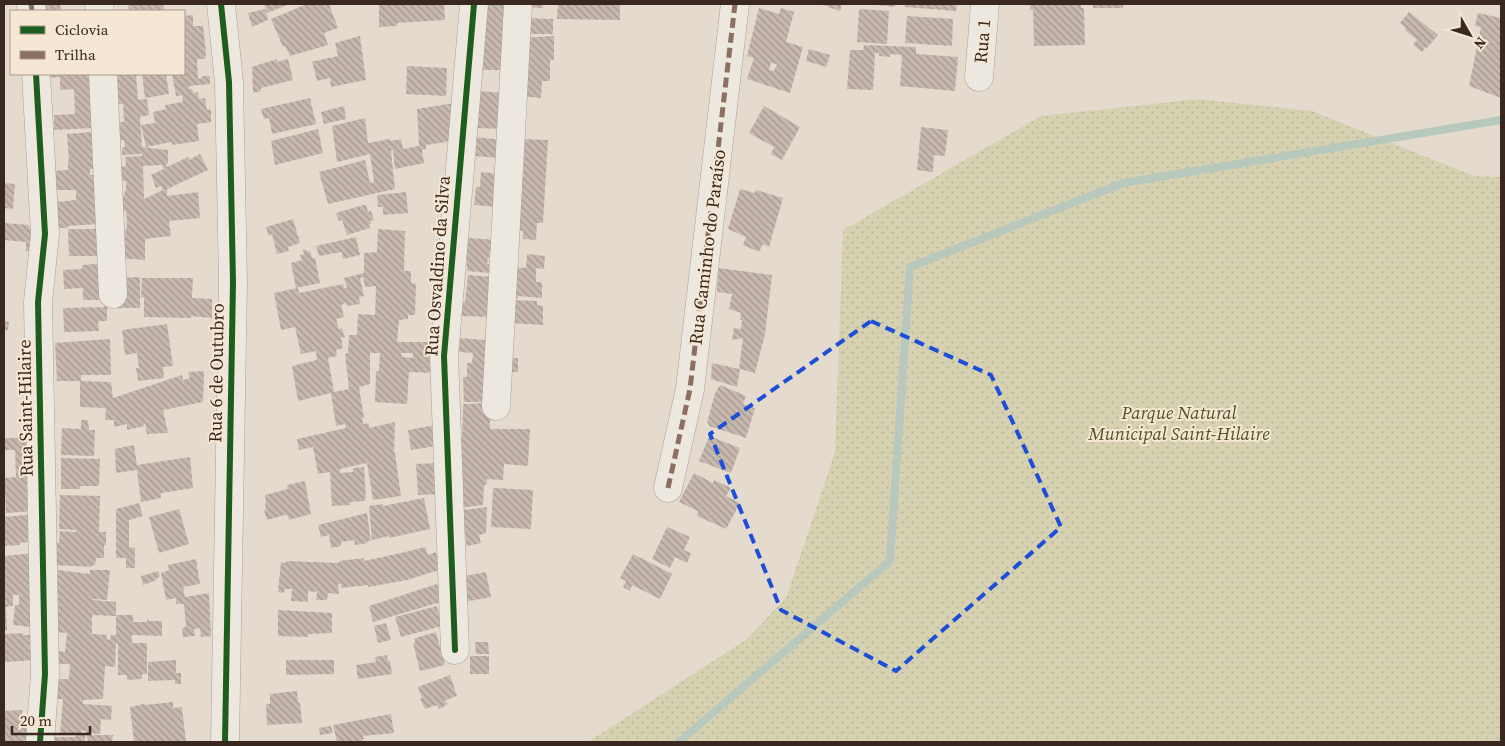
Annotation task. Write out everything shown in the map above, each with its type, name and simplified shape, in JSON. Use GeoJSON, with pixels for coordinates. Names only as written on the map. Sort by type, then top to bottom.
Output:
{"type":"FeatureCollection","features":[{"type":"Feature","properties":{"kind":"street","name":"Rua 6 de Outubro"},"geometry":{"type":"LineString","coordinates":[[222,4],[229,82],[233,282],[225,742]]}},
{"type":"Feature","properties":{"kind":"street","name":"Rua Osvaldino da Silva"},"geometry":{"type":"LineString","coordinates":[[455,650],[444,356],[474,4]]}},
{"type":"Feature","properties":{"kind":"street"},"geometry":{"type":"LineString","coordinates":[[496,406],[518,4]]}},
{"type":"Feature","properties":{"kind":"street","name":"Rua Caminho do Paraíso"},"geometry":{"type":"LineString","coordinates":[[668,488],[690,389],[735,4]]}},
{"type":"Feature","properties":{"kind":"street","name":"Rua 1"},"geometry":{"type":"LineString","coordinates":[[979,77],[985,4]]}},
{"type":"Feature","properties":{"kind":"street","name":"Rua Saint-Hilaire"},"geometry":{"type":"LineString","coordinates":[[36,75],[45,234],[38,302],[45,674],[40,742]]}},
{"type":"Feature","properties":{"kind":"street"},"geometry":{"type":"LineString","coordinates":[[103,75],[113,294]]}},
{"type":"Feature","properties":{"kind":"highlighted area"},"geometry":{"type":"Polygon","coordinates":[[[871,321],[991,375],[1061,527],[896,671],[781,610],[710,434],[871,321]]]}},
{"type":"Feature","properties":{"kind":"green space","name":"Parque Natural Municipal Saint-Hilaire"},"geometry":{"type":"Polygon","coordinates":[[[1198,99],[1312,111],[1474,176],[1501,177],[1501,742],[588,742],[747,639],[786,598],[835,452],[843,230],[1041,116],[1198,99]]]}},
{"type":"Feature","properties":{"kind":"building"},"geometry":{"type":"Polygon","coordinates":[[[44,4],[60,4],[61,10],[45,10],[44,4]]]}},
{"type":"Feature","properties":{"kind":"building"},"geometry":{"type":"Polygon","coordinates":[[[128,4],[163,4],[164,10],[129,10],[128,4]]]}},
{"type":"Feature","properties":{"kind":"building"},"geometry":{"type":"Polygon","coordinates":[[[264,4],[290,4],[267,13],[264,4]]]}},
{"type":"Feature","properties":{"kind":"building"},"geometry":{"type":"Polygon","coordinates":[[[307,4],[329,4],[338,28],[324,33],[328,45],[290,56],[285,46],[283,47],[271,19],[307,4]]]}},
{"type":"Feature","properties":{"kind":"building"},"geometry":{"type":"Polygon","coordinates":[[[379,4],[444,4],[445,20],[397,23],[397,26],[379,27],[379,4]]]}},
{"type":"Feature","properties":{"kind":"building"},"geometry":{"type":"Polygon","coordinates":[[[481,4],[510,4],[505,60],[501,60],[501,70],[480,70],[481,4]]]}},
{"type":"Feature","properties":{"kind":"building"},"geometry":{"type":"Polygon","coordinates":[[[524,4],[543,4],[543,8],[524,7],[524,4]]]}},
{"type":"Feature","properties":{"kind":"building"},"geometry":{"type":"Polygon","coordinates":[[[558,4],[620,4],[620,20],[557,19],[558,4]]]}},
{"type":"Feature","properties":{"kind":"building"},"geometry":{"type":"Polygon","coordinates":[[[824,4],[842,4],[840,11],[824,4]]]}},
{"type":"Feature","properties":{"kind":"building"},"geometry":{"type":"Polygon","coordinates":[[[895,4],[895,7],[877,5],[895,4]]]}},
{"type":"Feature","properties":{"kind":"building"},"geometry":{"type":"Polygon","coordinates":[[[906,4],[957,4],[956,11],[905,7],[906,4]]]}},
{"type":"Feature","properties":{"kind":"building"},"geometry":{"type":"Polygon","coordinates":[[[1030,4],[1081,4],[1081,8],[1084,8],[1085,45],[1034,46],[1033,10],[1030,10],[1030,4]]]}},
{"type":"Feature","properties":{"kind":"building"},"geometry":{"type":"Polygon","coordinates":[[[1093,4],[1123,4],[1123,8],[1093,8],[1093,4]]]}},
{"type":"Feature","properties":{"kind":"building"},"geometry":{"type":"Polygon","coordinates":[[[759,8],[779,14],[781,8],[794,12],[786,42],[803,47],[790,93],[747,79],[754,58],[747,56],[759,8]],[[771,63],[769,70],[774,71],[777,64],[771,63]]]}},
{"type":"Feature","properties":{"kind":"building"},"geometry":{"type":"Polygon","coordinates":[[[265,9],[268,20],[252,27],[248,13],[265,9]]]}},
{"type":"Feature","properties":{"kind":"building"},"geometry":{"type":"Polygon","coordinates":[[[859,9],[889,11],[887,44],[857,42],[859,9]]]}},
{"type":"Feature","properties":{"kind":"building"},"geometry":{"type":"Polygon","coordinates":[[[1409,12],[1438,35],[1422,52],[1413,45],[1417,40],[1400,23],[1409,12]]]}},
{"type":"Feature","properties":{"kind":"building"},"geometry":{"type":"Polygon","coordinates":[[[1478,13],[1501,18],[1501,98],[1469,86],[1481,27],[1475,26],[1478,13]]]}},
{"type":"Feature","properties":{"kind":"building"},"geometry":{"type":"Polygon","coordinates":[[[193,15],[193,26],[203,26],[206,52],[205,59],[197,59],[198,79],[202,78],[202,76],[210,76],[210,84],[189,86],[189,89],[192,89],[193,93],[198,92],[199,99],[205,98],[207,110],[211,109],[211,122],[197,124],[199,141],[172,145],[172,142],[146,147],[141,125],[155,123],[153,112],[166,109],[165,105],[183,102],[182,95],[176,96],[172,75],[185,75],[185,16],[193,15]]]}},
{"type":"Feature","properties":{"kind":"building"},"geometry":{"type":"Polygon","coordinates":[[[907,16],[953,19],[952,46],[905,43],[907,16]]]}},
{"type":"Feature","properties":{"kind":"building"},"geometry":{"type":"Polygon","coordinates":[[[524,18],[553,19],[553,34],[523,34],[524,18]]]}},
{"type":"Feature","properties":{"kind":"building"},"geometry":{"type":"Polygon","coordinates":[[[360,36],[366,80],[331,87],[330,78],[317,81],[312,61],[338,56],[335,43],[360,36]]]}},
{"type":"Feature","properties":{"kind":"building"},"geometry":{"type":"Polygon","coordinates":[[[554,36],[554,60],[550,60],[550,81],[542,81],[541,98],[520,96],[522,38],[554,36]]]}},
{"type":"Feature","properties":{"kind":"building"},"geometry":{"type":"Polygon","coordinates":[[[864,45],[916,47],[916,54],[958,57],[955,91],[900,86],[902,55],[890,54],[890,57],[879,56],[879,53],[875,53],[873,90],[847,89],[850,50],[863,50],[864,45]]]}},
{"type":"Feature","properties":{"kind":"building"},"geometry":{"type":"Polygon","coordinates":[[[809,49],[830,55],[826,67],[806,61],[809,49]]]}},
{"type":"Feature","properties":{"kind":"building"},"geometry":{"type":"Polygon","coordinates":[[[277,59],[277,62],[288,59],[293,80],[261,88],[261,91],[253,93],[252,67],[277,59]]]}},
{"type":"Feature","properties":{"kind":"building"},"geometry":{"type":"Polygon","coordinates":[[[407,66],[447,68],[446,96],[406,94],[407,66]]]}},
{"type":"Feature","properties":{"kind":"building"},"geometry":{"type":"Polygon","coordinates":[[[49,75],[98,75],[100,224],[57,228],[55,202],[76,200],[76,190],[55,190],[53,171],[68,170],[67,134],[93,132],[93,128],[54,130],[54,115],[75,114],[74,89],[60,90],[60,77],[49,78],[49,75]],[[90,169],[90,175],[94,175],[94,169],[90,169]]]}},
{"type":"Feature","properties":{"kind":"building"},"geometry":{"type":"Polygon","coordinates":[[[104,75],[136,75],[138,100],[147,99],[149,115],[140,117],[142,147],[168,150],[168,164],[165,164],[167,167],[188,157],[189,160],[200,154],[208,170],[167,189],[167,196],[198,192],[200,218],[169,221],[171,236],[145,239],[145,260],[116,258],[117,232],[125,233],[127,225],[126,211],[118,212],[117,195],[124,196],[126,190],[126,181],[120,181],[119,167],[126,166],[125,157],[142,156],[142,154],[122,155],[122,148],[125,147],[124,140],[117,140],[117,122],[124,122],[123,104],[115,104],[104,75]],[[162,165],[143,166],[144,199],[163,190],[161,186],[156,188],[151,175],[164,169],[162,165]]]}},
{"type":"Feature","properties":{"kind":"building"},"geometry":{"type":"Polygon","coordinates":[[[142,75],[166,75],[169,94],[145,98],[142,75]]]}},
{"type":"Feature","properties":{"kind":"building"},"geometry":{"type":"Polygon","coordinates":[[[478,91],[506,93],[504,129],[475,128],[478,91]]]}},
{"type":"Feature","properties":{"kind":"building"},"geometry":{"type":"Polygon","coordinates":[[[310,98],[316,124],[272,134],[269,118],[264,119],[261,109],[310,98]]]}},
{"type":"Feature","properties":{"kind":"building"},"geometry":{"type":"Polygon","coordinates":[[[454,103],[452,141],[426,145],[426,149],[422,150],[424,163],[395,169],[393,150],[391,151],[395,189],[328,204],[319,172],[365,160],[370,183],[374,182],[370,154],[337,162],[332,126],[365,118],[368,143],[401,139],[403,149],[419,146],[417,109],[454,103]]]}},
{"type":"Feature","properties":{"kind":"building"},"geometry":{"type":"Polygon","coordinates":[[[344,106],[346,119],[324,124],[321,112],[344,106]]]}},
{"type":"Feature","properties":{"kind":"building"},"geometry":{"type":"Polygon","coordinates":[[[764,106],[800,127],[782,160],[771,154],[774,147],[749,133],[764,106]]]}},
{"type":"Feature","properties":{"kind":"building"},"geometry":{"type":"Polygon","coordinates":[[[921,127],[948,130],[945,156],[934,155],[933,172],[917,170],[921,127]]]}},
{"type":"Feature","properties":{"kind":"building"},"geometry":{"type":"Polygon","coordinates":[[[318,129],[323,153],[275,165],[271,141],[318,129]]]}},
{"type":"Feature","properties":{"kind":"building"},"geometry":{"type":"Polygon","coordinates":[[[475,137],[503,140],[502,158],[474,156],[475,137]]]}},
{"type":"Feature","properties":{"kind":"building"},"geometry":{"type":"Polygon","coordinates":[[[525,139],[548,140],[543,223],[537,223],[536,240],[523,239],[523,231],[510,231],[513,178],[523,179],[525,139]]]}},
{"type":"Feature","properties":{"kind":"building"},"geometry":{"type":"Polygon","coordinates":[[[481,172],[500,174],[499,207],[474,205],[476,187],[480,187],[481,172]]]}},
{"type":"Feature","properties":{"kind":"building"},"geometry":{"type":"Polygon","coordinates":[[[4,183],[15,184],[13,209],[4,208],[4,183]]]}},
{"type":"Feature","properties":{"kind":"building"},"geometry":{"type":"Polygon","coordinates":[[[740,189],[755,193],[756,190],[783,198],[769,247],[763,244],[759,252],[743,245],[746,237],[728,229],[740,189]]]}},
{"type":"Feature","properties":{"kind":"building"},"geometry":{"type":"Polygon","coordinates":[[[406,192],[408,213],[383,215],[383,207],[378,207],[377,195],[406,192]]]}},
{"type":"Feature","properties":{"kind":"building"},"geometry":{"type":"Polygon","coordinates":[[[366,205],[368,212],[371,211],[374,220],[370,221],[370,228],[347,235],[342,220],[339,221],[336,213],[366,205]]]}},
{"type":"Feature","properties":{"kind":"building"},"geometry":{"type":"Polygon","coordinates":[[[293,219],[300,243],[288,247],[289,251],[277,254],[272,234],[269,236],[266,227],[293,219]]]}},
{"type":"Feature","properties":{"kind":"building"},"geometry":{"type":"Polygon","coordinates":[[[4,223],[29,225],[29,227],[38,228],[37,252],[26,251],[26,242],[4,240],[4,223]]]}},
{"type":"Feature","properties":{"kind":"building"},"geometry":{"type":"Polygon","coordinates":[[[68,229],[104,229],[103,256],[69,256],[68,229]]]}},
{"type":"Feature","properties":{"kind":"building"},"geometry":{"type":"Polygon","coordinates":[[[378,229],[405,231],[404,271],[411,271],[411,283],[416,284],[415,315],[408,315],[408,319],[399,320],[397,342],[434,342],[431,373],[409,372],[407,404],[375,402],[376,371],[379,371],[380,353],[370,353],[370,384],[359,387],[364,418],[362,418],[363,424],[369,423],[369,428],[395,422],[394,453],[401,496],[373,500],[367,463],[340,469],[340,473],[353,472],[353,468],[364,467],[365,501],[350,502],[350,505],[332,506],[330,472],[318,474],[313,447],[299,450],[297,439],[346,428],[345,424],[336,426],[331,393],[298,401],[292,366],[317,360],[316,351],[301,354],[295,327],[281,330],[274,293],[298,288],[299,293],[343,284],[344,288],[347,288],[344,278],[364,273],[364,253],[377,252],[378,229]],[[363,277],[360,278],[364,296],[359,297],[360,304],[347,306],[346,303],[341,305],[344,317],[336,319],[339,329],[342,328],[345,337],[341,338],[343,348],[336,350],[337,356],[328,358],[334,392],[349,389],[345,354],[348,353],[349,335],[357,335],[358,314],[375,315],[376,286],[365,287],[363,277]],[[401,353],[402,357],[413,358],[413,353],[401,353]]]}},
{"type":"Feature","properties":{"kind":"building"},"geometry":{"type":"Polygon","coordinates":[[[356,237],[360,255],[343,259],[342,252],[319,256],[316,246],[356,237]]]}},
{"type":"Feature","properties":{"kind":"building"},"geometry":{"type":"Polygon","coordinates":[[[467,238],[497,240],[496,253],[490,252],[488,258],[489,273],[467,271],[467,238]]]}},
{"type":"Feature","properties":{"kind":"building"},"geometry":{"type":"Polygon","coordinates":[[[303,250],[310,251],[312,258],[315,258],[320,283],[296,288],[291,263],[302,260],[300,255],[304,254],[303,250]]]}},
{"type":"Feature","properties":{"kind":"building"},"geometry":{"type":"Polygon","coordinates":[[[527,254],[545,256],[544,269],[536,268],[536,282],[542,282],[542,298],[518,296],[518,298],[507,298],[508,267],[526,268],[527,254]]]}},
{"type":"Feature","properties":{"kind":"building"},"geometry":{"type":"Polygon","coordinates":[[[107,263],[109,300],[83,300],[83,288],[64,289],[63,270],[82,269],[82,265],[107,263]]]}},
{"type":"Feature","properties":{"kind":"building"},"geometry":{"type":"Polygon","coordinates":[[[719,268],[772,275],[765,334],[755,373],[740,369],[737,387],[711,379],[712,363],[739,369],[743,338],[732,340],[734,328],[741,329],[741,313],[729,309],[732,294],[718,292],[719,268]]]}},
{"type":"Feature","properties":{"kind":"building"},"geometry":{"type":"Polygon","coordinates":[[[468,275],[494,277],[492,317],[462,316],[462,302],[465,302],[468,275]]]}},
{"type":"Feature","properties":{"kind":"building"},"geometry":{"type":"Polygon","coordinates":[[[140,277],[140,308],[115,308],[115,278],[140,277]]]}},
{"type":"Feature","properties":{"kind":"building"},"geometry":{"type":"Polygon","coordinates":[[[142,278],[193,278],[192,298],[212,299],[212,318],[191,316],[191,318],[144,317],[144,297],[141,298],[142,278]]]}},
{"type":"Feature","properties":{"kind":"building"},"geometry":{"type":"Polygon","coordinates":[[[507,300],[537,301],[537,305],[543,306],[543,325],[506,323],[507,300]]]}},
{"type":"Feature","properties":{"kind":"building"},"geometry":{"type":"Polygon","coordinates":[[[107,307],[107,321],[98,321],[99,331],[64,332],[63,308],[107,307]]]}},
{"type":"Feature","properties":{"kind":"building"},"geometry":{"type":"Polygon","coordinates":[[[4,321],[9,322],[8,330],[4,330],[4,321]]]}},
{"type":"Feature","properties":{"kind":"building"},"geometry":{"type":"Polygon","coordinates":[[[167,324],[173,366],[163,367],[164,378],[138,381],[136,368],[139,368],[137,353],[125,355],[122,330],[167,324]]]}},
{"type":"Feature","properties":{"kind":"building"},"geometry":{"type":"Polygon","coordinates":[[[486,332],[491,332],[494,402],[464,402],[463,377],[467,377],[467,363],[472,363],[473,353],[459,352],[460,338],[485,340],[486,332]]]}},
{"type":"Feature","properties":{"kind":"building"},"geometry":{"type":"Polygon","coordinates":[[[110,339],[111,375],[81,375],[81,381],[111,382],[113,398],[182,375],[183,380],[190,378],[188,372],[204,371],[203,402],[163,410],[168,433],[147,434],[145,423],[144,426],[127,430],[127,424],[114,427],[114,420],[105,420],[106,408],[80,407],[80,381],[57,381],[55,343],[110,339]]]}},
{"type":"Feature","properties":{"kind":"building"},"geometry":{"type":"Polygon","coordinates":[[[509,354],[513,354],[513,358],[518,358],[518,372],[508,372],[509,354]]]}},
{"type":"Feature","properties":{"kind":"building"},"geometry":{"type":"Polygon","coordinates":[[[720,385],[746,396],[743,404],[755,408],[746,438],[709,426],[707,423],[715,393],[720,385]]]}},
{"type":"Feature","properties":{"kind":"building"},"geometry":{"type":"Polygon","coordinates":[[[490,403],[490,429],[530,429],[528,466],[504,464],[503,480],[487,479],[486,485],[484,485],[483,505],[459,508],[458,439],[462,439],[463,404],[490,403]]]}},
{"type":"Feature","properties":{"kind":"building"},"geometry":{"type":"Polygon","coordinates":[[[81,420],[88,420],[89,430],[95,430],[94,456],[61,455],[62,428],[81,429],[81,420]]]}},
{"type":"Feature","properties":{"kind":"building"},"geometry":{"type":"Polygon","coordinates":[[[435,425],[436,446],[411,450],[408,430],[435,425]]]}},
{"type":"Feature","properties":{"kind":"building"},"geometry":{"type":"Polygon","coordinates":[[[709,436],[740,448],[731,473],[699,461],[709,436]]]}},
{"type":"Feature","properties":{"kind":"building"},"geometry":{"type":"Polygon","coordinates":[[[38,437],[39,475],[27,476],[27,479],[35,478],[35,511],[6,513],[4,478],[16,477],[15,450],[4,450],[4,438],[38,437]]]}},
{"type":"Feature","properties":{"kind":"building"},"geometry":{"type":"Polygon","coordinates":[[[134,445],[137,465],[190,457],[193,488],[161,493],[161,498],[141,502],[137,470],[116,473],[115,449],[134,445]]]}},
{"type":"Feature","properties":{"kind":"building"},"geometry":{"type":"Polygon","coordinates":[[[61,458],[100,459],[99,486],[61,489],[61,458]]]}},
{"type":"Feature","properties":{"kind":"building"},"geometry":{"type":"Polygon","coordinates":[[[438,463],[441,494],[418,495],[416,464],[438,463]]]}},
{"type":"Feature","properties":{"kind":"building"},"geometry":{"type":"Polygon","coordinates":[[[694,473],[713,483],[714,480],[731,488],[726,496],[740,503],[726,529],[697,516],[698,511],[679,502],[694,473]]]}},
{"type":"Feature","properties":{"kind":"building"},"geometry":{"type":"Polygon","coordinates":[[[305,481],[311,514],[289,520],[288,516],[285,515],[267,520],[264,510],[266,510],[265,495],[288,489],[287,485],[305,481]]]}},
{"type":"Feature","properties":{"kind":"building"},"geometry":{"type":"Polygon","coordinates":[[[493,488],[533,490],[531,529],[491,527],[493,488]]]}},
{"type":"Feature","properties":{"kind":"building"},"geometry":{"type":"Polygon","coordinates":[[[60,495],[100,496],[99,532],[106,532],[106,545],[104,545],[104,558],[96,558],[95,565],[92,565],[92,567],[54,565],[55,542],[59,543],[60,531],[76,532],[76,530],[59,529],[60,495]]]}},
{"type":"Feature","properties":{"kind":"building"},"geometry":{"type":"Polygon","coordinates":[[[424,498],[430,529],[372,540],[369,506],[383,504],[383,506],[424,498]]]}},
{"type":"Feature","properties":{"kind":"building"},"geometry":{"type":"Polygon","coordinates":[[[139,503],[143,516],[129,520],[129,547],[135,548],[135,568],[126,568],[126,558],[116,558],[116,509],[139,503]]]}},
{"type":"Feature","properties":{"kind":"building"},"geometry":{"type":"Polygon","coordinates":[[[487,507],[486,533],[479,535],[481,543],[467,546],[462,513],[464,513],[464,510],[487,507]]]}},
{"type":"Feature","properties":{"kind":"building"},"geometry":{"type":"Polygon","coordinates":[[[179,509],[189,544],[159,553],[149,517],[179,509]]]}},
{"type":"Feature","properties":{"kind":"building"},"geometry":{"type":"Polygon","coordinates":[[[367,513],[371,541],[367,541],[368,543],[355,545],[354,540],[341,542],[341,546],[331,548],[329,535],[321,537],[318,525],[367,513]]]}},
{"type":"Feature","properties":{"kind":"building"},"geometry":{"type":"Polygon","coordinates":[[[36,514],[29,542],[20,543],[20,545],[4,546],[4,517],[36,514]]]}},
{"type":"Feature","properties":{"kind":"building"},"geometry":{"type":"Polygon","coordinates":[[[667,527],[690,537],[684,550],[691,553],[687,563],[675,557],[670,568],[652,559],[667,527]]]}},
{"type":"Feature","properties":{"kind":"building"},"geometry":{"type":"Polygon","coordinates":[[[425,547],[428,555],[436,552],[439,570],[407,580],[368,587],[368,585],[341,588],[341,584],[338,584],[339,594],[328,593],[327,600],[316,600],[317,592],[308,591],[308,602],[291,601],[292,589],[285,589],[284,593],[278,592],[281,562],[339,563],[339,561],[364,558],[364,561],[425,547]]]}},
{"type":"Feature","properties":{"kind":"building"},"geometry":{"type":"Polygon","coordinates":[[[32,553],[39,628],[13,625],[15,605],[19,605],[19,595],[13,595],[13,606],[6,607],[7,630],[4,631],[4,556],[32,553]]]}},
{"type":"Feature","properties":{"kind":"building"},"geometry":{"type":"Polygon","coordinates":[[[633,554],[672,574],[660,599],[632,585],[630,591],[623,587],[626,581],[620,578],[633,554]]]}},
{"type":"Feature","properties":{"kind":"building"},"geometry":{"type":"Polygon","coordinates":[[[196,559],[200,584],[183,587],[185,597],[209,593],[211,636],[201,637],[200,628],[194,629],[195,636],[183,637],[182,628],[186,627],[184,604],[176,604],[176,598],[166,600],[161,573],[169,570],[168,565],[196,559]]]}},
{"type":"Feature","properties":{"kind":"building"},"geometry":{"type":"Polygon","coordinates":[[[58,570],[90,574],[90,570],[110,570],[107,600],[93,600],[116,602],[116,615],[133,615],[133,622],[147,622],[147,619],[149,621],[162,621],[162,636],[132,635],[132,643],[147,643],[147,674],[142,674],[142,679],[127,680],[127,675],[118,675],[118,644],[116,643],[115,667],[105,666],[103,699],[83,700],[83,704],[112,706],[111,720],[101,719],[100,734],[91,733],[91,735],[113,735],[112,742],[88,742],[86,731],[82,730],[81,735],[85,735],[85,742],[54,742],[54,737],[76,737],[76,735],[60,734],[63,699],[55,699],[56,679],[69,679],[70,664],[58,664],[58,651],[65,652],[67,633],[54,632],[58,570]],[[92,615],[92,634],[107,635],[106,639],[110,640],[111,635],[116,635],[116,616],[92,615]]]}},
{"type":"Feature","properties":{"kind":"building"},"geometry":{"type":"Polygon","coordinates":[[[158,571],[160,576],[154,581],[143,585],[141,576],[158,571]]]}},
{"type":"Feature","properties":{"kind":"building"},"geometry":{"type":"Polygon","coordinates":[[[486,572],[491,597],[464,602],[460,577],[486,572]]]}},
{"type":"Feature","properties":{"kind":"building"},"geometry":{"type":"Polygon","coordinates":[[[437,584],[444,601],[373,622],[369,606],[437,584]]]}},
{"type":"Feature","properties":{"kind":"building"},"geometry":{"type":"Polygon","coordinates":[[[437,606],[442,626],[401,637],[395,617],[437,606]]]}},
{"type":"Feature","properties":{"kind":"building"},"geometry":{"type":"Polygon","coordinates":[[[278,610],[332,613],[332,633],[308,634],[308,637],[278,636],[278,610]]]}},
{"type":"Feature","properties":{"kind":"building"},"geometry":{"type":"Polygon","coordinates":[[[386,623],[391,640],[378,643],[374,626],[386,623]]]}},
{"type":"Feature","properties":{"kind":"building"},"geometry":{"type":"Polygon","coordinates":[[[436,632],[445,665],[420,671],[413,643],[415,643],[415,638],[436,632]]]}},
{"type":"Feature","properties":{"kind":"building"},"geometry":{"type":"Polygon","coordinates":[[[23,633],[23,635],[37,635],[37,660],[5,662],[4,634],[23,633]]]}},
{"type":"Feature","properties":{"kind":"building"},"geometry":{"type":"Polygon","coordinates":[[[475,642],[488,642],[489,654],[476,654],[475,642]]]}},
{"type":"Feature","properties":{"kind":"building"},"geometry":{"type":"Polygon","coordinates":[[[387,655],[392,674],[358,679],[356,665],[376,662],[375,657],[387,655]]]}},
{"type":"Feature","properties":{"kind":"building"},"geometry":{"type":"Polygon","coordinates":[[[470,656],[489,656],[489,674],[470,674],[470,656]]]}},
{"type":"Feature","properties":{"kind":"building"},"geometry":{"type":"Polygon","coordinates":[[[176,660],[176,673],[181,673],[181,684],[175,684],[175,680],[148,681],[148,662],[176,660]]]}},
{"type":"Feature","properties":{"kind":"building"},"geometry":{"type":"Polygon","coordinates":[[[286,660],[334,660],[334,674],[286,675],[286,660]]]}},
{"type":"Feature","properties":{"kind":"building"},"geometry":{"type":"Polygon","coordinates":[[[450,675],[457,696],[444,701],[448,704],[439,709],[437,705],[425,709],[420,699],[422,698],[418,687],[450,675]]]}},
{"type":"Feature","properties":{"kind":"building"},"geometry":{"type":"Polygon","coordinates":[[[297,691],[302,723],[267,725],[266,704],[270,704],[270,694],[297,691]]]}},
{"type":"Feature","properties":{"kind":"building"},"geometry":{"type":"Polygon","coordinates":[[[173,702],[173,708],[182,707],[186,742],[134,742],[130,707],[173,702]]]}},
{"type":"Feature","properties":{"kind":"building"},"geometry":{"type":"Polygon","coordinates":[[[22,710],[22,725],[28,725],[29,742],[4,742],[4,711],[22,710]]]}},
{"type":"Feature","properties":{"kind":"building"},"geometry":{"type":"Polygon","coordinates":[[[391,714],[394,733],[363,736],[364,739],[360,742],[337,742],[333,725],[391,714]]]}},
{"type":"Feature","properties":{"kind":"building"},"geometry":{"type":"Polygon","coordinates":[[[331,726],[333,733],[320,735],[319,728],[331,726]]]}},
{"type":"Feature","properties":{"kind":"waterway"},"geometry":{"type":"LineString","coordinates":[[679,742],[890,561],[910,267],[1123,183],[1501,120]]}},
{"type":"Feature","properties":{"kind":"marked path"},"geometry":{"type":"LineString","coordinates":[[31,4],[32,10]]}},
{"type":"Feature","properties":{"kind":"marked path"},"geometry":{"type":"LineString","coordinates":[[668,488],[690,389],[735,4]]}},
{"type":"Feature","properties":{"kind":"cycle path"},"geometry":{"type":"LineString","coordinates":[[221,4],[229,82],[233,282],[225,742]]}},
{"type":"Feature","properties":{"kind":"cycle path"},"geometry":{"type":"LineString","coordinates":[[455,650],[444,356],[474,4]]}},
{"type":"Feature","properties":{"kind":"cycle path"},"geometry":{"type":"LineString","coordinates":[[36,75],[45,234],[38,302],[45,674],[40,742]]}}]}
